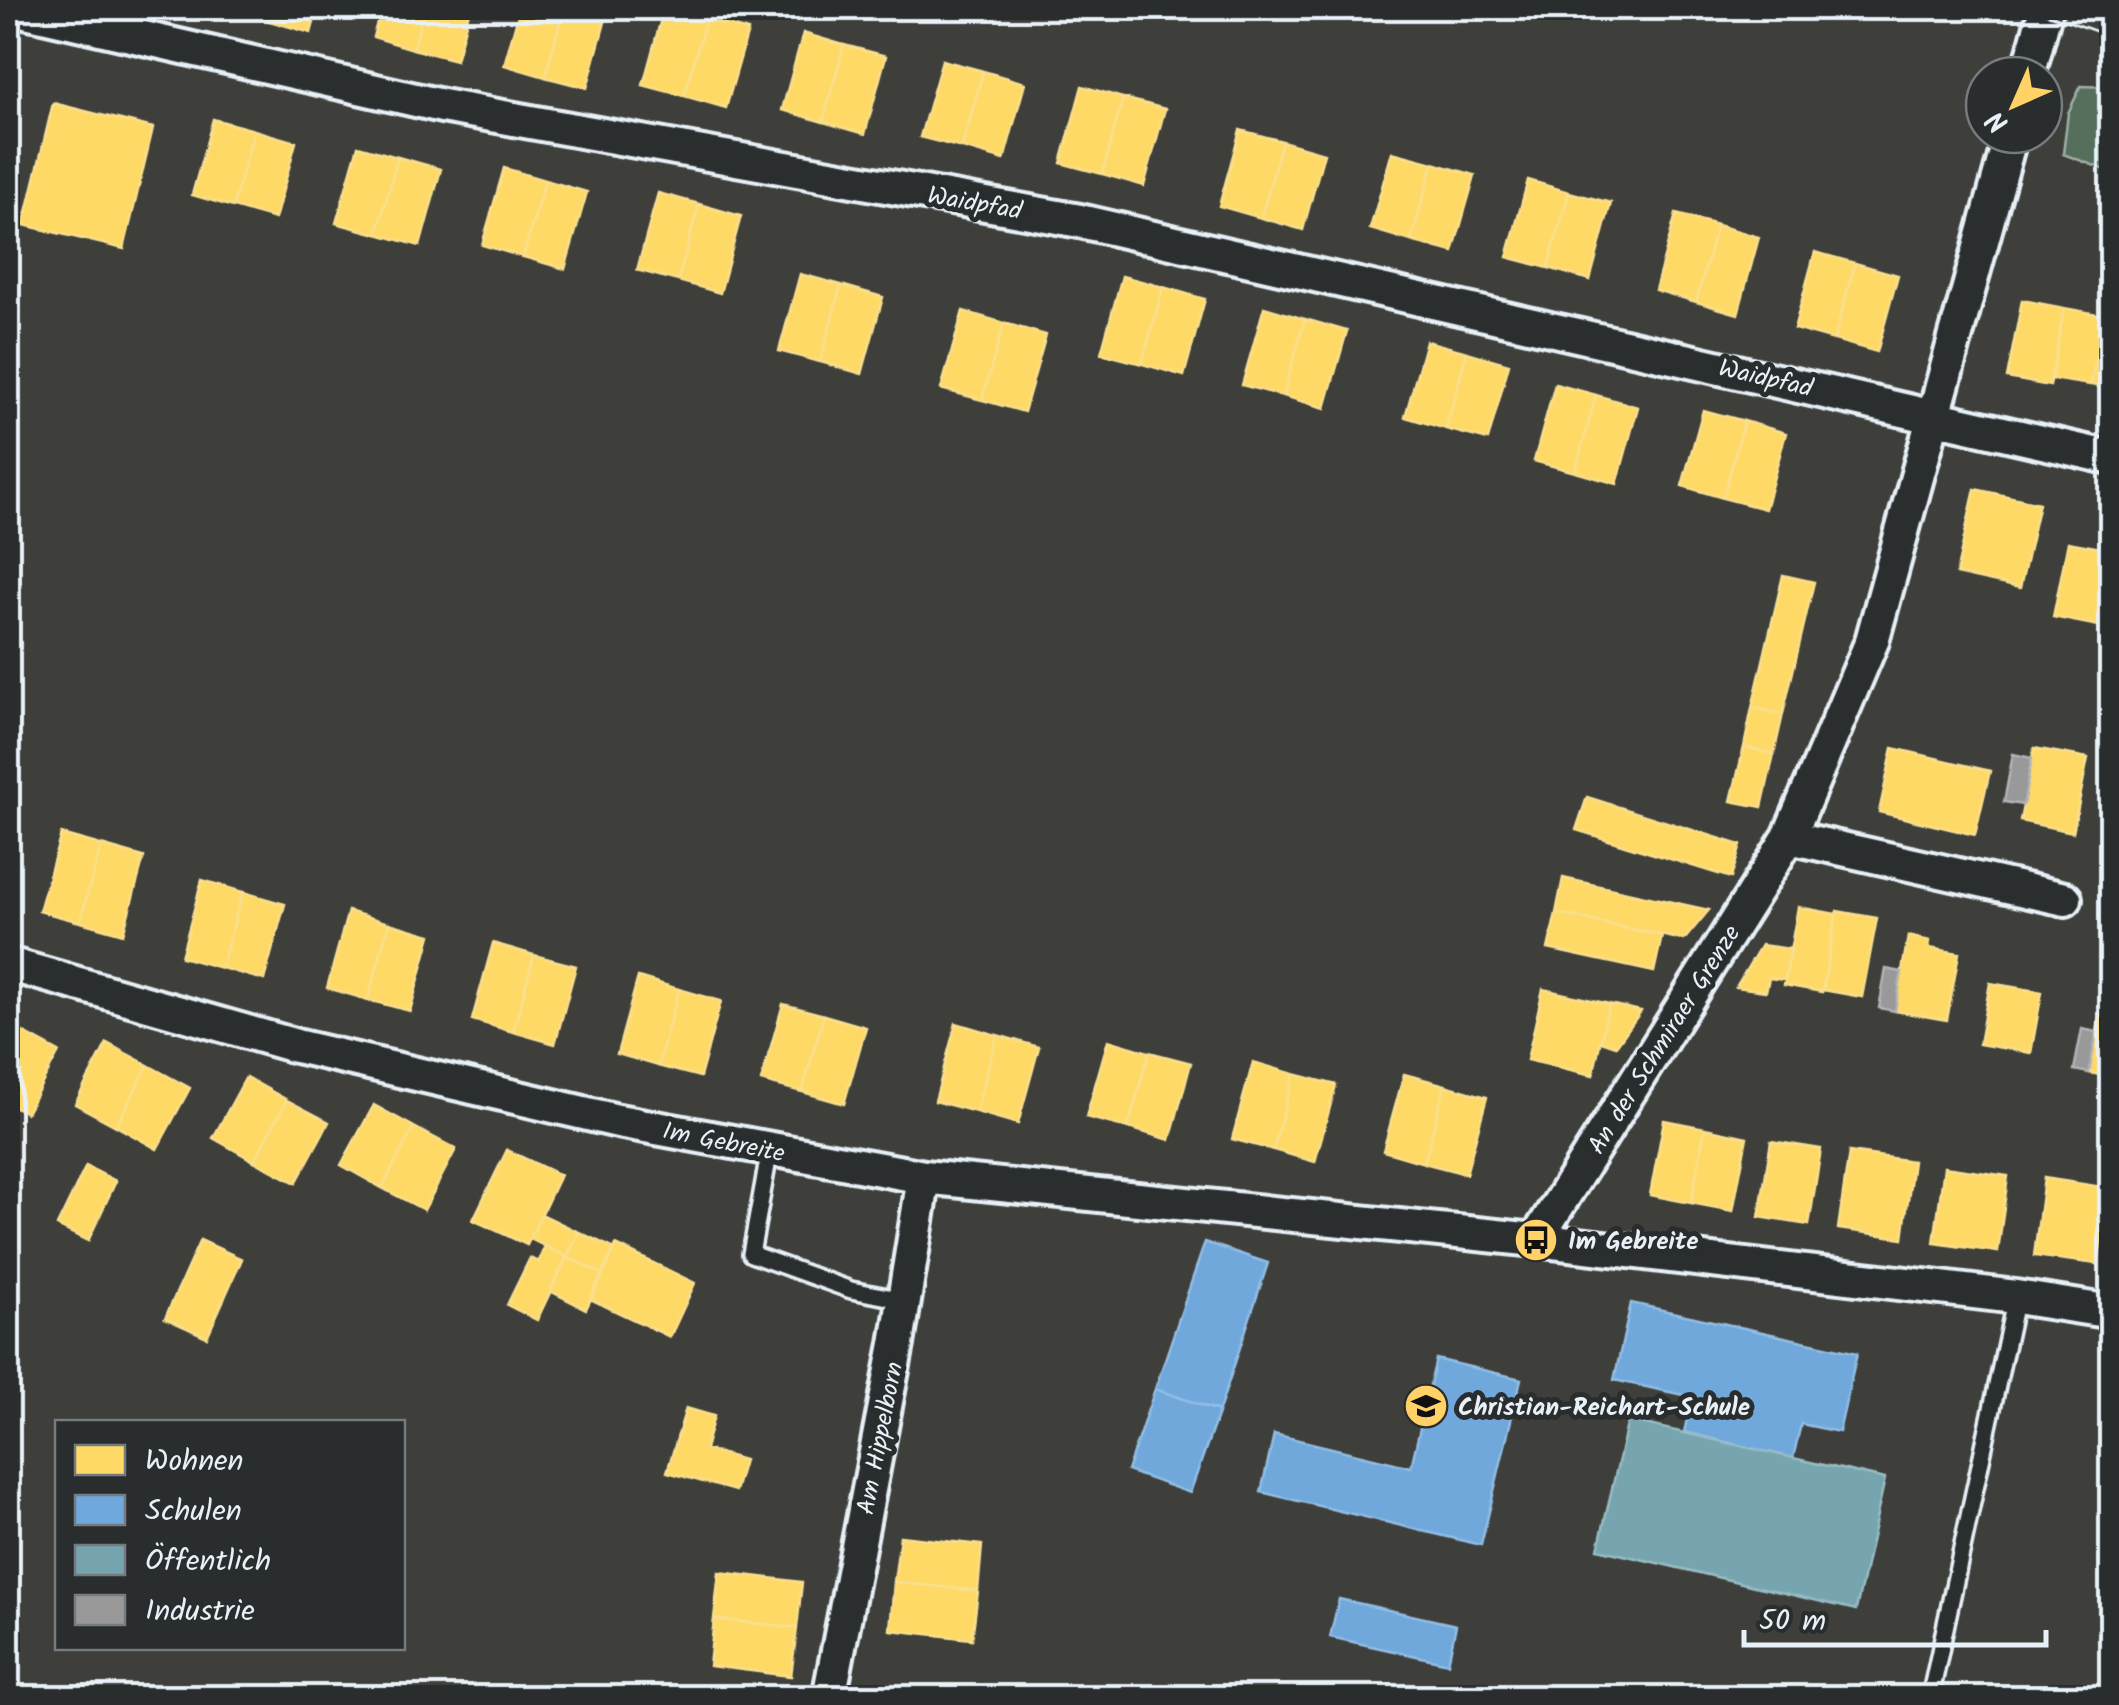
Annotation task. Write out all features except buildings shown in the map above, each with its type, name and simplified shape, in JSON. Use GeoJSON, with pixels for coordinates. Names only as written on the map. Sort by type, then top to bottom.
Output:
{"type":"FeatureCollection","features":[{"type":"Feature","properties":{"kind":"street","name":"Waidpfad"},"geometry":{"type":"LineString","coordinates":[[12,8],[442,106],[1080,221],[1935,415]]}},
{"type":"Feature","properties":{"kind":"street"},"geometry":{"type":"LineString","coordinates":[[2033,55],[2046,8]]}},
{"type":"Feature","properties":{"kind":"street","name":"An der Schmiraer Grenze"},"geometry":{"type":"LineString","coordinates":[[1536,1240],[1790,837],[1872,641],[2006,155]]}},
{"type":"Feature","properties":{"kind":"street"},"geometry":{"type":"LineString","coordinates":[[1935,415],[2112,458]]}},
{"type":"Feature","properties":{"kind":"street"},"geometry":{"type":"LineString","coordinates":[[1790,837],[2065,899]]}},
{"type":"Feature","properties":{"kind":"street","name":"Im Gebreite"},"geometry":{"type":"LineString","coordinates":[[8,964],[296,1046],[618,1121],[924,1177],[1536,1240],[2112,1312]]}},
{"type":"Feature","properties":{"kind":"street","name":"Am Hippelborn"},"geometry":{"type":"LineString","coordinates":[[828,1698],[924,1177]]}},
{"type":"Feature","properties":{"kind":"lane"},"geometry":{"type":"LineString","coordinates":[[770,1149],[751,1254],[851,1290],[904,1300]]}},
{"type":"Feature","properties":{"kind":"lane"},"geometry":{"type":"LineString","coordinates":[[1930,1698],[2016,1297]]}},
{"type":"Feature","properties":{"kind":"green space"},"geometry":{"type":"Polygon","coordinates":[[[2081,86],[2111,87],[2111,172],[2064,154],[2068,113],[2081,86]]]}},
{"type":"Feature","properties":{"kind":"tram line"},"geometry":{"type":"LineString","coordinates":[[2031,8],[2112,37]]}},
{"type":"Feature","properties":{"kind":"tram line"},"geometry":{"type":"LineString","coordinates":[[2100,8],[2112,12]]}},
{"type":"Feature","properties":{"kind":"place","name":"Im Gebreite"},"geometry":{"type":"Point","coordinates":[1536,1240]}},
{"type":"Feature","properties":{"kind":"place","name":"Christian-Reichart-Schule"},"geometry":{"type":"Point","coordinates":[1426,1406]}}]}
